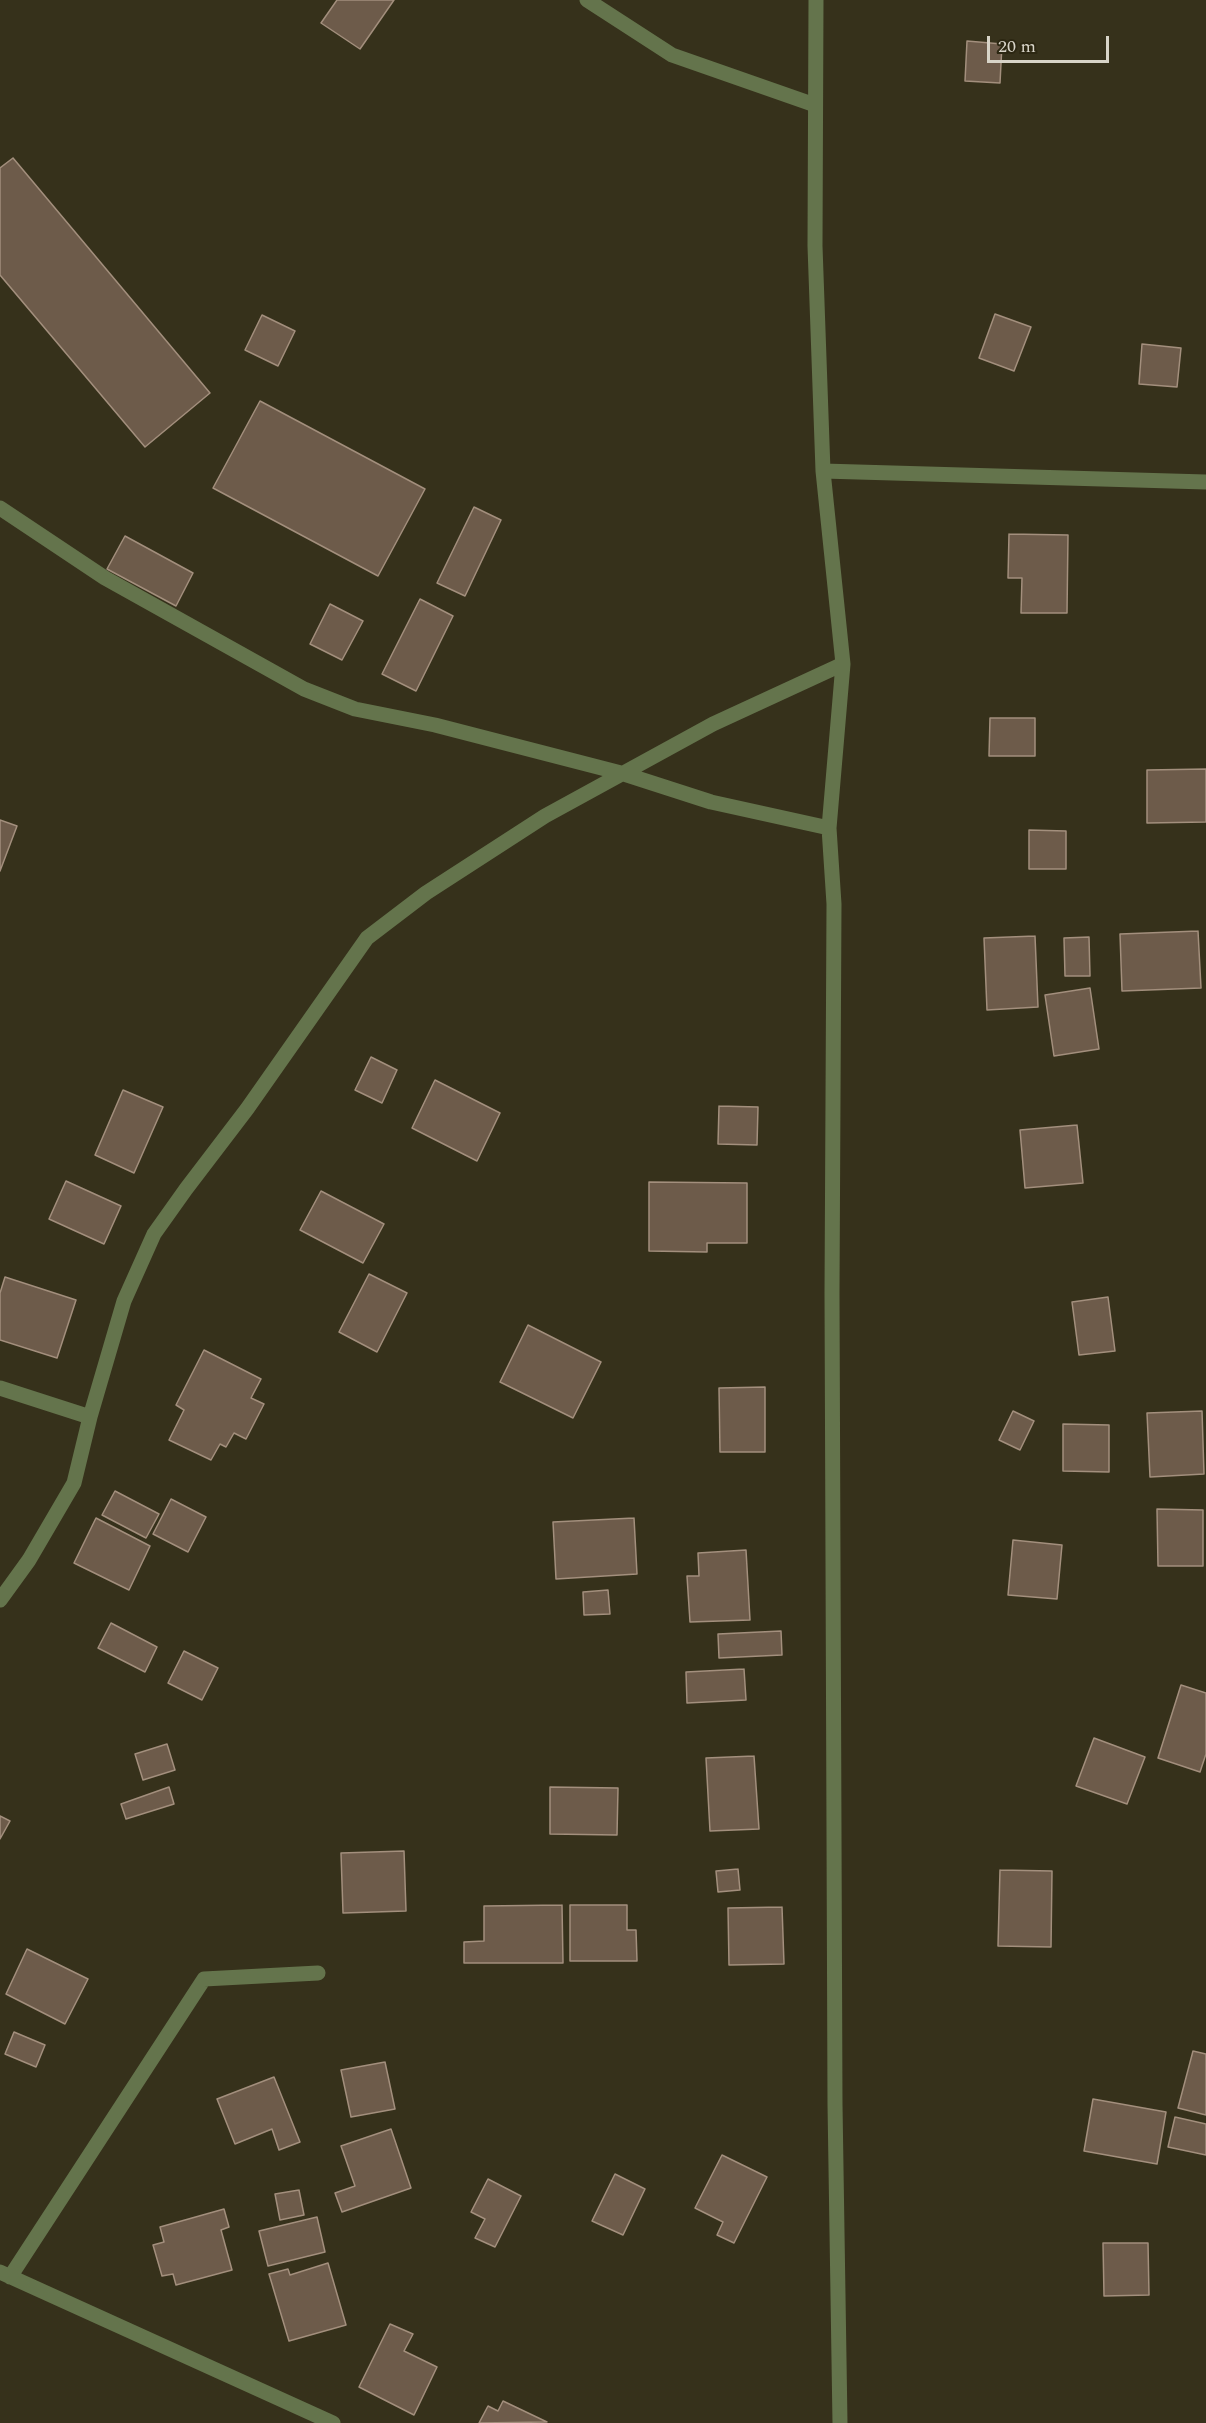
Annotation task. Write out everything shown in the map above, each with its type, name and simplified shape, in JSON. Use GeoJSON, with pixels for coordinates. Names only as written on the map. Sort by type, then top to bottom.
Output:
{"type":"FeatureCollection","features":[{"type":"Feature","properties":{"kind":"street"},"geometry":{"type":"LineString","coordinates":[[587,0],[672,55],[815,105]]}},
{"type":"Feature","properties":{"kind":"street"},"geometry":{"type":"LineString","coordinates":[[816,0],[815,246],[823,471],[843,664],[829,828],[834,904],[832,1292],[835,2104],[840,2423]]}},
{"type":"Feature","properties":{"kind":"street"},"geometry":{"type":"LineString","coordinates":[[823,471],[1206,482]]}},
{"type":"Feature","properties":{"kind":"street"},"geometry":{"type":"LineString","coordinates":[[0,508],[105,578],[304,689],[355,709],[435,725],[621,773],[711,802],[829,828]]}},
{"type":"Feature","properties":{"kind":"street"},"geometry":{"type":"LineString","coordinates":[[0,1600],[29,1560],[74,1483],[90,1417],[124,1301],[154,1234],[248,1109],[367,938],[426,893],[515,835],[621,773],[713,724],[843,664]]}},
{"type":"Feature","properties":{"kind":"street"},"geometry":{"type":"LineString","coordinates":[[0,1388],[90,1417]]}},
{"type":"Feature","properties":{"kind":"street"},"geometry":{"type":"LineString","coordinates":[[318,1973],[204,1979],[5,2275],[333,2423]]}},
{"type":"Feature","properties":{"kind":"building"},"geometry":{"type":"Polygon","coordinates":[[[337,0],[394,0],[360,49],[321,23],[337,0]]]}},
{"type":"Feature","properties":{"kind":"building"},"geometry":{"type":"Polygon","coordinates":[[[967,41],[1002,44],[1000,83],[965,81],[967,41]]]}},
{"type":"Feature","properties":{"kind":"building"},"geometry":{"type":"Polygon","coordinates":[[[13,158],[210,393],[145,447],[0,275],[0,168],[13,158]]]}},
{"type":"Feature","properties":{"kind":"building"},"geometry":{"type":"Polygon","coordinates":[[[995,314],[1031,327],[1014,371],[979,358],[995,314]]]}},
{"type":"Feature","properties":{"kind":"building"},"geometry":{"type":"Polygon","coordinates":[[[262,315],[295,331],[278,366],[245,350],[262,315]]]}},
{"type":"Feature","properties":{"kind":"building"},"geometry":{"type":"Polygon","coordinates":[[[1142,344],[1181,348],[1177,387],[1139,384],[1142,344]]]}},
{"type":"Feature","properties":{"kind":"building"},"geometry":{"type":"Polygon","coordinates":[[[260,401],[425,489],[378,576],[213,488],[260,401]]]}},
{"type":"Feature","properties":{"kind":"building"},"geometry":{"type":"Polygon","coordinates":[[[474,507],[501,520],[465,596],[437,583],[474,507]]]}},
{"type":"Feature","properties":{"kind":"building"},"geometry":{"type":"Polygon","coordinates":[[[1009,534],[1068,535],[1067,613],[1021,613],[1022,578],[1008,578],[1009,534]]]}},
{"type":"Feature","properties":{"kind":"building"},"geometry":{"type":"Polygon","coordinates":[[[125,536],[193,573],[176,606],[107,569],[125,536]]]}},
{"type":"Feature","properties":{"kind":"building"},"geometry":{"type":"Polygon","coordinates":[[[420,599],[453,616],[416,691],[382,674],[420,599]]]}},
{"type":"Feature","properties":{"kind":"building"},"geometry":{"type":"Polygon","coordinates":[[[330,604],[363,621],[342,660],[310,644],[330,604]]]}},
{"type":"Feature","properties":{"kind":"building"},"geometry":{"type":"Polygon","coordinates":[[[990,718],[1035,718],[1035,756],[989,756],[990,718]]]}},
{"type":"Feature","properties":{"kind":"building"},"geometry":{"type":"Polygon","coordinates":[[[1206,769],[1206,822],[1147,823],[1147,770],[1206,769]]]}},
{"type":"Feature","properties":{"kind":"building"},"geometry":{"type":"Polygon","coordinates":[[[0,820],[17,826],[0,871],[0,820]]]}},
{"type":"Feature","properties":{"kind":"building"},"geometry":{"type":"Polygon","coordinates":[[[1029,830],[1066,831],[1066,869],[1029,869],[1029,830]]]}},
{"type":"Feature","properties":{"kind":"building"},"geometry":{"type":"Polygon","coordinates":[[[1198,931],[1201,988],[1122,991],[1120,934],[1198,931]]]}},
{"type":"Feature","properties":{"kind":"building"},"geometry":{"type":"Polygon","coordinates":[[[1035,936],[1038,1007],[987,1010],[984,938],[1035,936]]]}},
{"type":"Feature","properties":{"kind":"building"},"geometry":{"type":"Polygon","coordinates":[[[1089,937],[1090,976],[1065,976],[1064,938],[1089,937]]]}},
{"type":"Feature","properties":{"kind":"building"},"geometry":{"type":"Polygon","coordinates":[[[1090,988],[1099,1049],[1054,1056],[1045,995],[1090,988]]]}},
{"type":"Feature","properties":{"kind":"building"},"geometry":{"type":"Polygon","coordinates":[[[371,1057],[397,1070],[382,1103],[355,1090],[371,1057]]]}},
{"type":"Feature","properties":{"kind":"building"},"geometry":{"type":"Polygon","coordinates":[[[435,1080],[500,1113],[477,1161],[412,1128],[435,1080]]]}},
{"type":"Feature","properties":{"kind":"building"},"geometry":{"type":"Polygon","coordinates":[[[123,1090],[163,1107],[134,1173],[95,1155],[123,1090]]]}},
{"type":"Feature","properties":{"kind":"building"},"geometry":{"type":"Polygon","coordinates":[[[719,1106],[758,1107],[757,1145],[718,1144],[719,1106]]]}},
{"type":"Feature","properties":{"kind":"building"},"geometry":{"type":"Polygon","coordinates":[[[1077,1125],[1083,1183],[1025,1188],[1020,1130],[1077,1125]]]}},
{"type":"Feature","properties":{"kind":"building"},"geometry":{"type":"Polygon","coordinates":[[[66,1181],[121,1206],[104,1244],[49,1219],[66,1181]]]}},
{"type":"Feature","properties":{"kind":"building"},"geometry":{"type":"Polygon","coordinates":[[[649,1182],[747,1183],[747,1243],[707,1243],[707,1252],[649,1251],[649,1182]]]}},
{"type":"Feature","properties":{"kind":"building"},"geometry":{"type":"Polygon","coordinates":[[[321,1191],[384,1224],[363,1263],[300,1230],[321,1191]]]}},
{"type":"Feature","properties":{"kind":"building"},"geometry":{"type":"Polygon","coordinates":[[[369,1274],[407,1293],[377,1352],[339,1332],[369,1274]]]}},
{"type":"Feature","properties":{"kind":"building"},"geometry":{"type":"Polygon","coordinates":[[[5,1277],[76,1300],[57,1358],[0,1340],[0,1293],[5,1277]]]}},
{"type":"Feature","properties":{"kind":"building"},"geometry":{"type":"Polygon","coordinates":[[[1108,1297],[1115,1351],[1079,1355],[1072,1302],[1108,1297]]]}},
{"type":"Feature","properties":{"kind":"building"},"geometry":{"type":"Polygon","coordinates":[[[528,1325],[601,1362],[573,1418],[500,1382],[528,1325]]]}},
{"type":"Feature","properties":{"kind":"building"},"geometry":{"type":"Polygon","coordinates":[[[204,1350],[261,1379],[251,1398],[264,1404],[246,1439],[234,1433],[226,1447],[220,1444],[211,1460],[169,1440],[184,1410],[176,1405],[204,1350]]]}},
{"type":"Feature","properties":{"kind":"building"},"geometry":{"type":"Polygon","coordinates":[[[765,1387],[765,1452],[720,1452],[719,1388],[765,1387]]]}},
{"type":"Feature","properties":{"kind":"building"},"geometry":{"type":"Polygon","coordinates":[[[1013,1411],[1034,1421],[1020,1450],[999,1440],[1013,1411]]]}},
{"type":"Feature","properties":{"kind":"building"},"geometry":{"type":"Polygon","coordinates":[[[1202,1411],[1204,1474],[1150,1477],[1147,1413],[1202,1411]]]}},
{"type":"Feature","properties":{"kind":"building"},"geometry":{"type":"Polygon","coordinates":[[[1063,1424],[1109,1425],[1109,1472],[1063,1471],[1063,1424]]]}},
{"type":"Feature","properties":{"kind":"building"},"geometry":{"type":"Polygon","coordinates":[[[115,1491],[159,1514],[146,1538],[102,1515],[115,1491]]]}},
{"type":"Feature","properties":{"kind":"building"},"geometry":{"type":"Polygon","coordinates":[[[171,1499],[206,1517],[188,1552],[153,1534],[171,1499]]]}},
{"type":"Feature","properties":{"kind":"building"},"geometry":{"type":"Polygon","coordinates":[[[1157,1509],[1203,1510],[1203,1566],[1158,1566],[1157,1509]]]}},
{"type":"Feature","properties":{"kind":"building"},"geometry":{"type":"Polygon","coordinates":[[[96,1518],[150,1546],[129,1590],[74,1563],[96,1518]]]}},
{"type":"Feature","properties":{"kind":"building"},"geometry":{"type":"Polygon","coordinates":[[[634,1518],[637,1574],[556,1579],[553,1522],[634,1518]]]}},
{"type":"Feature","properties":{"kind":"building"},"geometry":{"type":"Polygon","coordinates":[[[1013,1540],[1062,1545],[1057,1599],[1008,1595],[1013,1540]]]}},
{"type":"Feature","properties":{"kind":"building"},"geometry":{"type":"Polygon","coordinates":[[[746,1550],[750,1620],[690,1622],[687,1576],[699,1576],[698,1553],[746,1550]]]}},
{"type":"Feature","properties":{"kind":"building"},"geometry":{"type":"Polygon","coordinates":[[[608,1590],[610,1614],[584,1615],[583,1592],[608,1590]]]}},
{"type":"Feature","properties":{"kind":"building"},"geometry":{"type":"Polygon","coordinates":[[[111,1623],[157,1647],[145,1672],[98,1648],[111,1623]]]}},
{"type":"Feature","properties":{"kind":"building"},"geometry":{"type":"Polygon","coordinates":[[[781,1631],[782,1655],[719,1658],[718,1634],[781,1631]]]}},
{"type":"Feature","properties":{"kind":"building"},"geometry":{"type":"Polygon","coordinates":[[[184,1651],[218,1668],[202,1700],[168,1683],[184,1651]]]}},
{"type":"Feature","properties":{"kind":"building"},"geometry":{"type":"Polygon","coordinates":[[[744,1669],[746,1700],[687,1703],[686,1672],[744,1669]]]}},
{"type":"Feature","properties":{"kind":"building"},"geometry":{"type":"Polygon","coordinates":[[[1181,1685],[1206,1693],[1206,1754],[1200,1772],[1158,1758],[1181,1685]]]}},
{"type":"Feature","properties":{"kind":"building"},"geometry":{"type":"Polygon","coordinates":[[[1094,1738],[1145,1757],[1127,1804],[1076,1786],[1094,1738]]]}},
{"type":"Feature","properties":{"kind":"building"},"geometry":{"type":"Polygon","coordinates":[[[167,1744],[175,1770],[143,1780],[135,1754],[167,1744]]]}},
{"type":"Feature","properties":{"kind":"building"},"geometry":{"type":"Polygon","coordinates":[[[754,1756],[759,1829],[710,1831],[706,1758],[754,1756]]]}},
{"type":"Feature","properties":{"kind":"building"},"geometry":{"type":"Polygon","coordinates":[[[169,1787],[174,1804],[126,1819],[121,1804],[169,1787]]]}},
{"type":"Feature","properties":{"kind":"building"},"geometry":{"type":"Polygon","coordinates":[[[550,1787],[618,1788],[617,1835],[550,1834],[550,1787]]]}},
{"type":"Feature","properties":{"kind":"building"},"geometry":{"type":"Polygon","coordinates":[[[0,1816],[10,1821],[0,1839],[0,1816]]]}},
{"type":"Feature","properties":{"kind":"building"},"geometry":{"type":"Polygon","coordinates":[[[404,1851],[406,1911],[343,1913],[341,1853],[404,1851]]]}},
{"type":"Feature","properties":{"kind":"building"},"geometry":{"type":"Polygon","coordinates":[[[738,1869],[740,1890],[718,1892],[716,1871],[738,1869]]]}},
{"type":"Feature","properties":{"kind":"building"},"geometry":{"type":"Polygon","coordinates":[[[1000,1870],[1052,1871],[1051,1947],[998,1946],[1000,1870]]]}},
{"type":"Feature","properties":{"kind":"building"},"geometry":{"type":"Polygon","coordinates":[[[562,1905],[563,1963],[464,1963],[464,1942],[484,1941],[484,1906],[562,1905]]]}},
{"type":"Feature","properties":{"kind":"building"},"geometry":{"type":"Polygon","coordinates":[[[570,1905],[627,1905],[627,1930],[636,1930],[637,1961],[570,1961],[570,1905]]]}},
{"type":"Feature","properties":{"kind":"building"},"geometry":{"type":"Polygon","coordinates":[[[782,1907],[784,1964],[729,1965],[728,1908],[782,1907]]]}},
{"type":"Feature","properties":{"kind":"building"},"geometry":{"type":"Polygon","coordinates":[[[27,1949],[88,1979],[65,2024],[6,1994],[27,1949]]]}},
{"type":"Feature","properties":{"kind":"building"},"geometry":{"type":"Polygon","coordinates":[[[14,2032],[45,2045],[36,2067],[5,2054],[14,2032]]]}},
{"type":"Feature","properties":{"kind":"building"},"geometry":{"type":"Polygon","coordinates":[[[1193,2051],[1206,2054],[1206,2115],[1178,2108],[1193,2051]]]}},
{"type":"Feature","properties":{"kind":"building"},"geometry":{"type":"Polygon","coordinates":[[[385,2062],[395,2109],[351,2117],[341,2070],[385,2062]]]}},
{"type":"Feature","properties":{"kind":"building"},"geometry":{"type":"Polygon","coordinates":[[[274,2077],[300,2142],[279,2150],[272,2129],[235,2144],[217,2099],[274,2077]]]}},
{"type":"Feature","properties":{"kind":"building"},"geometry":{"type":"Polygon","coordinates":[[[1093,2099],[1166,2112],[1157,2164],[1084,2151],[1093,2099]]]}},
{"type":"Feature","properties":{"kind":"building"},"geometry":{"type":"Polygon","coordinates":[[[1175,2117],[1206,2124],[1206,2155],[1168,2147],[1175,2117]]]}},
{"type":"Feature","properties":{"kind":"building"},"geometry":{"type":"Polygon","coordinates":[[[391,2129],[411,2188],[342,2212],[335,2193],[355,2186],[341,2146],[391,2129]]]}},
{"type":"Feature","properties":{"kind":"building"},"geometry":{"type":"Polygon","coordinates":[[[722,2155],[767,2177],[734,2243],[717,2235],[723,2222],[695,2208],[722,2155]]]}},
{"type":"Feature","properties":{"kind":"building"},"geometry":{"type":"Polygon","coordinates":[[[615,2174],[645,2189],[623,2235],[592,2221],[615,2174]]]}},
{"type":"Feature","properties":{"kind":"building"},"geometry":{"type":"Polygon","coordinates":[[[488,2179],[521,2196],[495,2247],[475,2238],[485,2219],[471,2212],[488,2179]]]}},
{"type":"Feature","properties":{"kind":"building"},"geometry":{"type":"Polygon","coordinates":[[[299,2190],[304,2215],[280,2220],[275,2194],[299,2190]]]}},
{"type":"Feature","properties":{"kind":"building"},"geometry":{"type":"Polygon","coordinates":[[[224,2209],[229,2227],[221,2230],[232,2270],[176,2285],[173,2274],[162,2276],[153,2245],[164,2242],[160,2227],[224,2209]]]}},
{"type":"Feature","properties":{"kind":"building"},"geometry":{"type":"Polygon","coordinates":[[[317,2217],[325,2252],[268,2266],[259,2231],[317,2217]]]}},
{"type":"Feature","properties":{"kind":"building"},"geometry":{"type":"Polygon","coordinates":[[[1103,2243],[1148,2243],[1149,2295],[1104,2296],[1103,2243]]]}},
{"type":"Feature","properties":{"kind":"building"},"geometry":{"type":"Polygon","coordinates":[[[328,2263],[346,2325],[289,2341],[269,2274],[288,2269],[290,2275],[328,2263]]]}},
{"type":"Feature","properties":{"kind":"building"},"geometry":{"type":"Polygon","coordinates":[[[390,2324],[413,2334],[404,2351],[437,2367],[414,2415],[359,2387],[390,2324]]]}},
{"type":"Feature","properties":{"kind":"building"},"geometry":{"type":"Polygon","coordinates":[[[503,2401],[547,2422],[479,2423],[488,2406],[498,2411],[503,2401]]]}}]}
